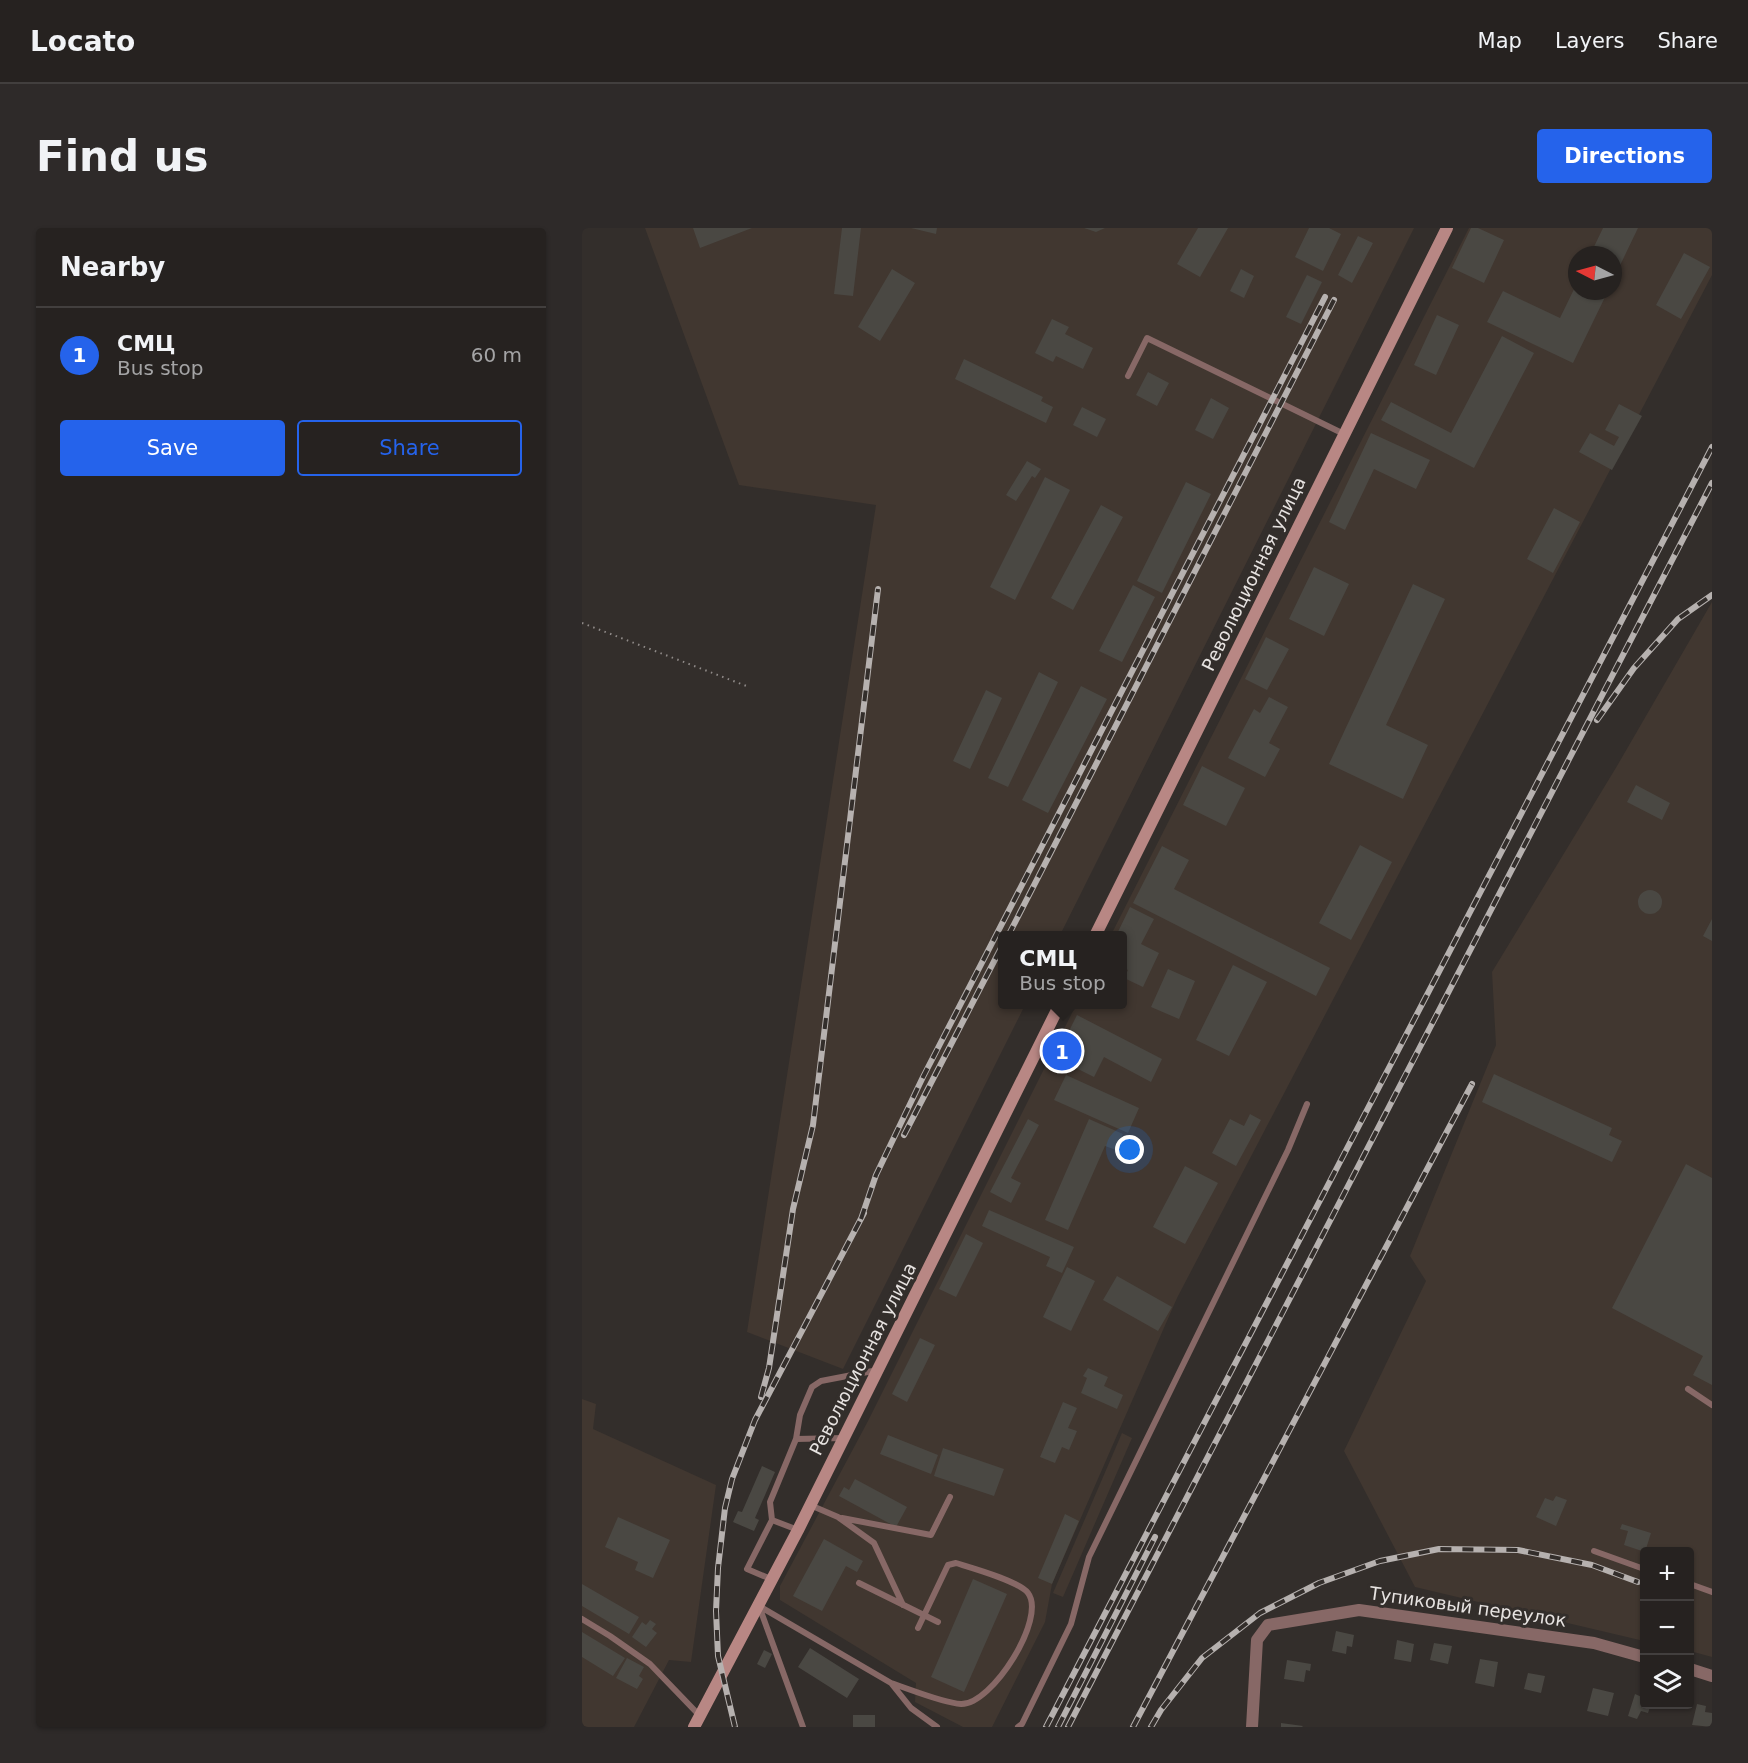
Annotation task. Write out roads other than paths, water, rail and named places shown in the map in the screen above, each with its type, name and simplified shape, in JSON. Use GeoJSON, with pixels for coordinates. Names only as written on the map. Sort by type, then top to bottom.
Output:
{"type":"FeatureCollection","features":[{"type":"Feature","properties":{"kind":"main road","name":"Революционная улица"},"geometry":{"type":"LineString","coordinates":[[1097,931],[1447,228]]}},
{"type":"Feature","properties":{"kind":"main road","name":"Революционная улица"},"geometry":{"type":"LineString","coordinates":[[697,1722],[773,1580],[1058,1009]]}},
{"type":"Feature","properties":{"kind":"street","name":"Тупиковый переулок"},"geometry":{"type":"LineString","coordinates":[[1252,1727],[1257,1640],[1268,1625],[1359,1610],[1594,1642],[1640,1656]]}},
{"type":"Feature","properties":{"kind":"street"},"geometry":{"type":"LineString","coordinates":[[1694,1671],[1712,1676]]}},
{"type":"Feature","properties":{"kind":"lane"},"geometry":{"type":"LineString","coordinates":[[1128,376],[1148,339],[1344,434]]}},
{"type":"Feature","properties":{"kind":"lane"},"geometry":{"type":"LineString","coordinates":[[1018,1727],[1022,1724],[1071,1624],[1089,1557],[1288,1150],[1306,1104]]}},
{"type":"Feature","properties":{"kind":"lane"},"geometry":{"type":"LineString","coordinates":[[773,1580],[747,1569],[772,1520],[770,1502],[796,1440],[800,1415],[812,1387],[821,1381],[879,1370]]}},
{"type":"Feature","properties":{"kind":"lane"},"geometry":{"type":"LineString","coordinates":[[1688,1389],[1712,1405]]}},
{"type":"Feature","properties":{"kind":"lane"},"geometry":{"type":"LineString","coordinates":[[796,1440],[844,1438]]}},
{"type":"Feature","properties":{"kind":"lane"},"geometry":{"type":"LineString","coordinates":[[810,1505],[838,1517],[931,1535],[950,1497]]}},
{"type":"Feature","properties":{"kind":"lane"},"geometry":{"type":"LineString","coordinates":[[838,1517],[874,1543],[903,1605]]}},
{"type":"Feature","properties":{"kind":"lane"},"geometry":{"type":"LineString","coordinates":[[772,1520],[798,1530]]}},
{"type":"Feature","properties":{"kind":"lane"},"geometry":{"type":"LineString","coordinates":[[1594,1551],[1640,1568]]}},
{"type":"Feature","properties":{"kind":"lane"},"geometry":{"type":"LineString","coordinates":[[759,1606],[891,1683],[963,1704],[975,1700],[999,1679],[1030,1625],[1032,1604],[1028,1593],[1018,1585],[956,1563],[948,1565],[918,1628]]}},
{"type":"Feature","properties":{"kind":"lane"},"geometry":{"type":"LineString","coordinates":[[859,1583],[938,1622]]}},
{"type":"Feature","properties":{"kind":"lane"},"geometry":{"type":"LineString","coordinates":[[1694,1586],[1712,1592]]}},
{"type":"Feature","properties":{"kind":"lane"},"geometry":{"type":"LineString","coordinates":[[759,1606],[802,1727]]}},
{"type":"Feature","properties":{"kind":"lane"},"geometry":{"type":"LineString","coordinates":[[582,1619],[650,1664],[697,1722]]}},
{"type":"Feature","properties":{"kind":"lane"},"geometry":{"type":"LineString","coordinates":[[891,1683],[911,1708],[937,1727]]}},
{"type":"Feature","properties":{"kind":"railway"},"geometry":{"type":"LineString","coordinates":[[998,931],[1325,297]]}},
{"type":"Feature","properties":{"kind":"railway"},"geometry":{"type":"LineString","coordinates":[[1011,931],[1334,300]]}},
{"type":"Feature","properties":{"kind":"railway"},"geometry":{"type":"LineString","coordinates":[[1046,1727],[1712,447]]}},
{"type":"Feature","properties":{"kind":"railway"},"geometry":{"type":"LineString","coordinates":[[1068,1727],[1712,483]]}},
{"type":"Feature","properties":{"kind":"railway"},"geometry":{"type":"LineString","coordinates":[[761,1397],[769,1368],[793,1209],[813,1125],[878,589]]}},
{"type":"Feature","properties":{"kind":"railway"},"geometry":{"type":"LineString","coordinates":[[1597,720],[1634,668],[1678,619],[1712,595]]}},
{"type":"Feature","properties":{"kind":"railway"},"geometry":{"type":"LineString","coordinates":[[861,1219],[876,1175],[923,1077],[998,931]]}},
{"type":"Feature","properties":{"kind":"railway"},"geometry":{"type":"LineString","coordinates":[[904,1135],[998,954]]}},
{"type":"Feature","properties":{"kind":"railway"},"geometry":{"type":"LineString","coordinates":[[1133,1727],[1472,1084]]}},
{"type":"Feature","properties":{"kind":"railway"},"geometry":{"type":"LineString","coordinates":[[735,1727],[718,1656],[716,1611],[725,1508],[732,1479],[755,1420],[864,1213]]}},
{"type":"Feature","properties":{"kind":"railway"},"geometry":{"type":"LineString","coordinates":[[1058,1727],[1155,1537]]}},
{"type":"Feature","properties":{"kind":"railway"},"geometry":{"type":"LineString","coordinates":[[1151,1727],[1161,1710],[1202,1658],[1260,1613],[1319,1583],[1380,1561],[1439,1549],[1518,1550],[1592,1565],[1638,1582]]}},
{"type":"Feature","properties":{"kind":"place","name":"СМЦ"},"geometry":{"type":"Point","coordinates":[1062,1051]}}]}
